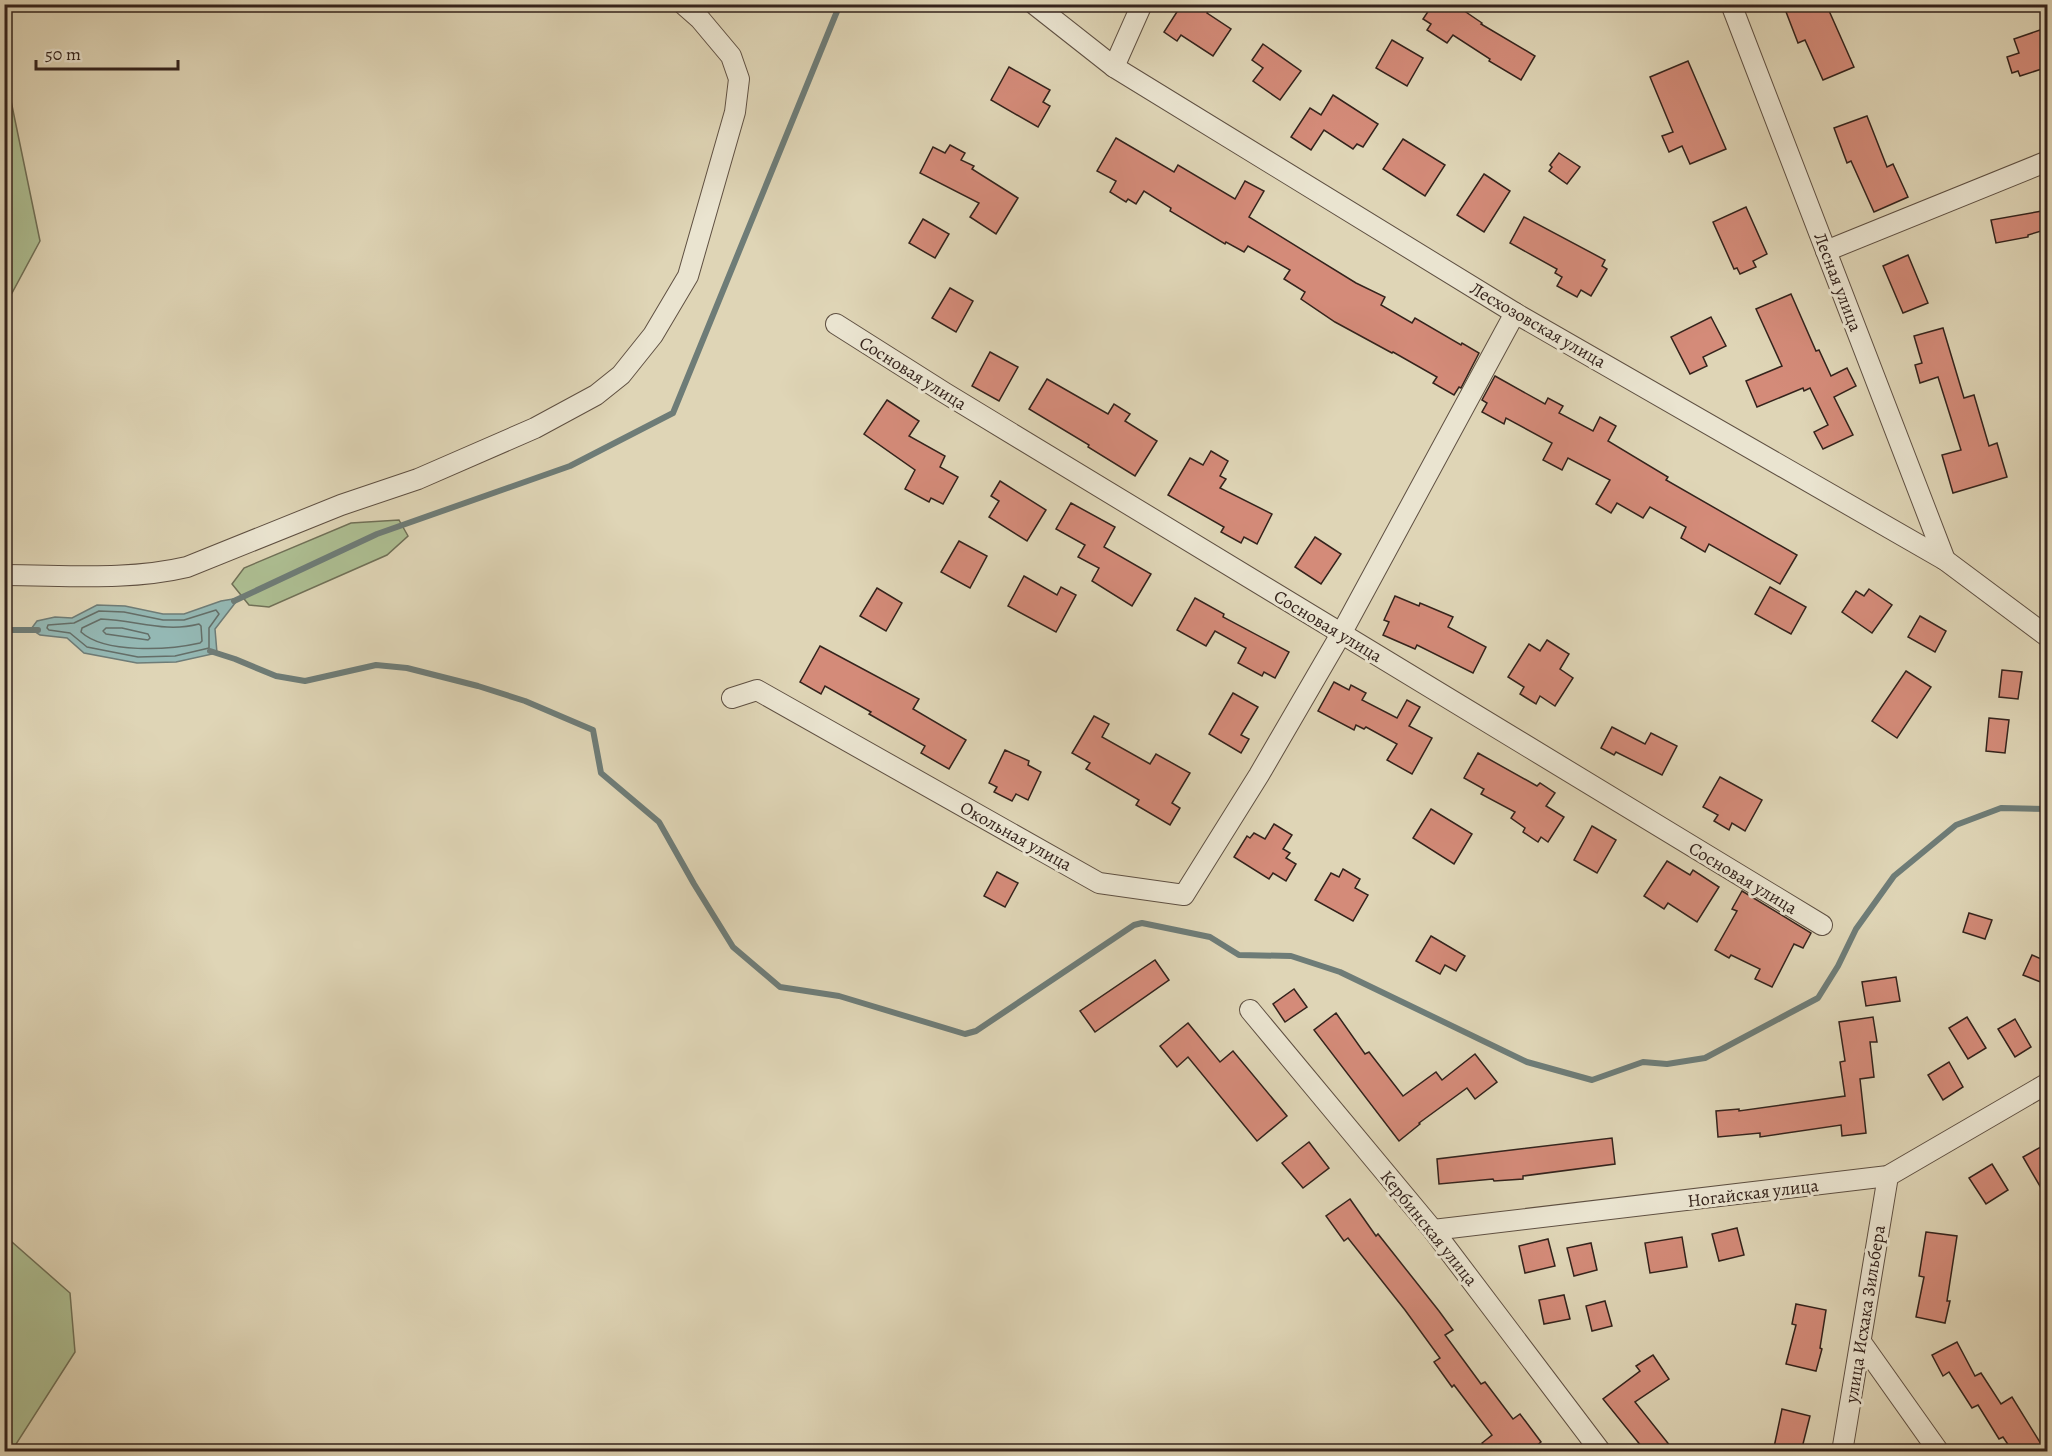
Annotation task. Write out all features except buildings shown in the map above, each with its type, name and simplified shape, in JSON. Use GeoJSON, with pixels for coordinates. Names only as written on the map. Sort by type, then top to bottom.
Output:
{"type":"FeatureCollection","features":[{"type":"Feature","properties":{"kind":"street"},"geometry":{"type":"LineString","coordinates":[[4,575],[124,576],[163,573],[187,567],[341,505],[418,479],[535,428],[596,395],[621,375],[653,335],[688,276],[735,112],[739,79],[731,56],[700,19],[683,4]]}},
{"type":"Feature","properties":{"kind":"street","name":"Лесхозовская улица"},"geometry":{"type":"LineString","coordinates":[[1034,4],[1114,67],[1515,313],[1945,560],[2048,637]]}},
{"type":"Feature","properties":{"kind":"street"},"geometry":{"type":"LineString","coordinates":[[1114,67],[1142,4]]}},
{"type":"Feature","properties":{"kind":"street","name":"Лесная улица"},"geometry":{"type":"LineString","coordinates":[[1731,4],[1945,560]]}},
{"type":"Feature","properties":{"kind":"street"},"geometry":{"type":"LineString","coordinates":[[1826,251],[2048,161]]}},
{"type":"Feature","properties":{"kind":"street"},"geometry":{"type":"LineString","coordinates":[[1341,634],[1515,313]]}},
{"type":"Feature","properties":{"kind":"street","name":"Сосновая улица"},"geometry":{"type":"LineString","coordinates":[[836,324],[945,393],[1822,926]]}},
{"type":"Feature","properties":{"kind":"street","name":"Окольная улица"},"geometry":{"type":"LineString","coordinates":[[732,698],[757,690],[1100,883],[1184,895],[1259,775],[1341,634]]}},
{"type":"Feature","properties":{"kind":"street","name":"Кербинская улица"},"geometry":{"type":"LineString","coordinates":[[1250,1010],[1433,1230],[1601,1452]]}},
{"type":"Feature","properties":{"kind":"street","name":"Ногайская улица"},"geometry":{"type":"LineString","coordinates":[[1433,1230],[1888,1176],[2048,1083]]}},
{"type":"Feature","properties":{"kind":"street","name":"улица Исхака Зильбера"},"geometry":{"type":"LineString","coordinates":[[1842,1452],[1888,1176]]}},
{"type":"Feature","properties":{"kind":"street"},"geometry":{"type":"LineString","coordinates":[[1861,1342],[1939,1452]]}},
{"type":"Feature","properties":{"kind":"green space"},"geometry":{"type":"Polygon","coordinates":[[[4,67],[40,241],[5,306],[4,306],[4,67]]]}},
{"type":"Feature","properties":{"kind":"green space"},"geometry":{"type":"Polygon","coordinates":[[[399,520],[408,536],[387,555],[269,607],[249,605],[232,584],[244,568],[351,523],[399,520]]]}},
{"type":"Feature","properties":{"kind":"green space"},"geometry":{"type":"Polygon","coordinates":[[[4,1235],[70,1293],[75,1352],[11,1452],[4,1451],[4,1235]]]}},
{"type":"Feature","properties":{"kind":"water"},"geometry":{"type":"Polygon","coordinates":[[[239,598],[215,629],[217,653],[176,662],[137,663],[84,653],[67,638],[40,635],[31,629],[37,621],[55,617],[72,618],[97,605],[125,606],[163,614],[184,614],[221,601],[239,598]]]}},
{"type":"Feature","properties":{"kind":"waterway"},"geometry":{"type":"LineString","coordinates":[[234,601],[377,534],[570,466],[673,413],[840,4]]}},
{"type":"Feature","properties":{"kind":"waterway"},"geometry":{"type":"LineString","coordinates":[[4,630],[38,630]]}},
{"type":"Feature","properties":{"kind":"waterway"},"geometry":{"type":"LineString","coordinates":[[210,651],[276,676],[305,681],[376,665],[407,668],[525,701],[593,730],[601,773],[659,822],[733,947],[780,987],[839,996],[965,1034],[976,1031],[1134,925],[1142,923],[1210,937],[1239,955],[1291,956],[1340,972],[1527,1062],[1592,1080],[1643,1062],[1667,1064],[1705,1058],[1818,998],[1838,966],[1856,929],[1894,876],[1956,825],[2001,808],[2048,809]]}}]}
